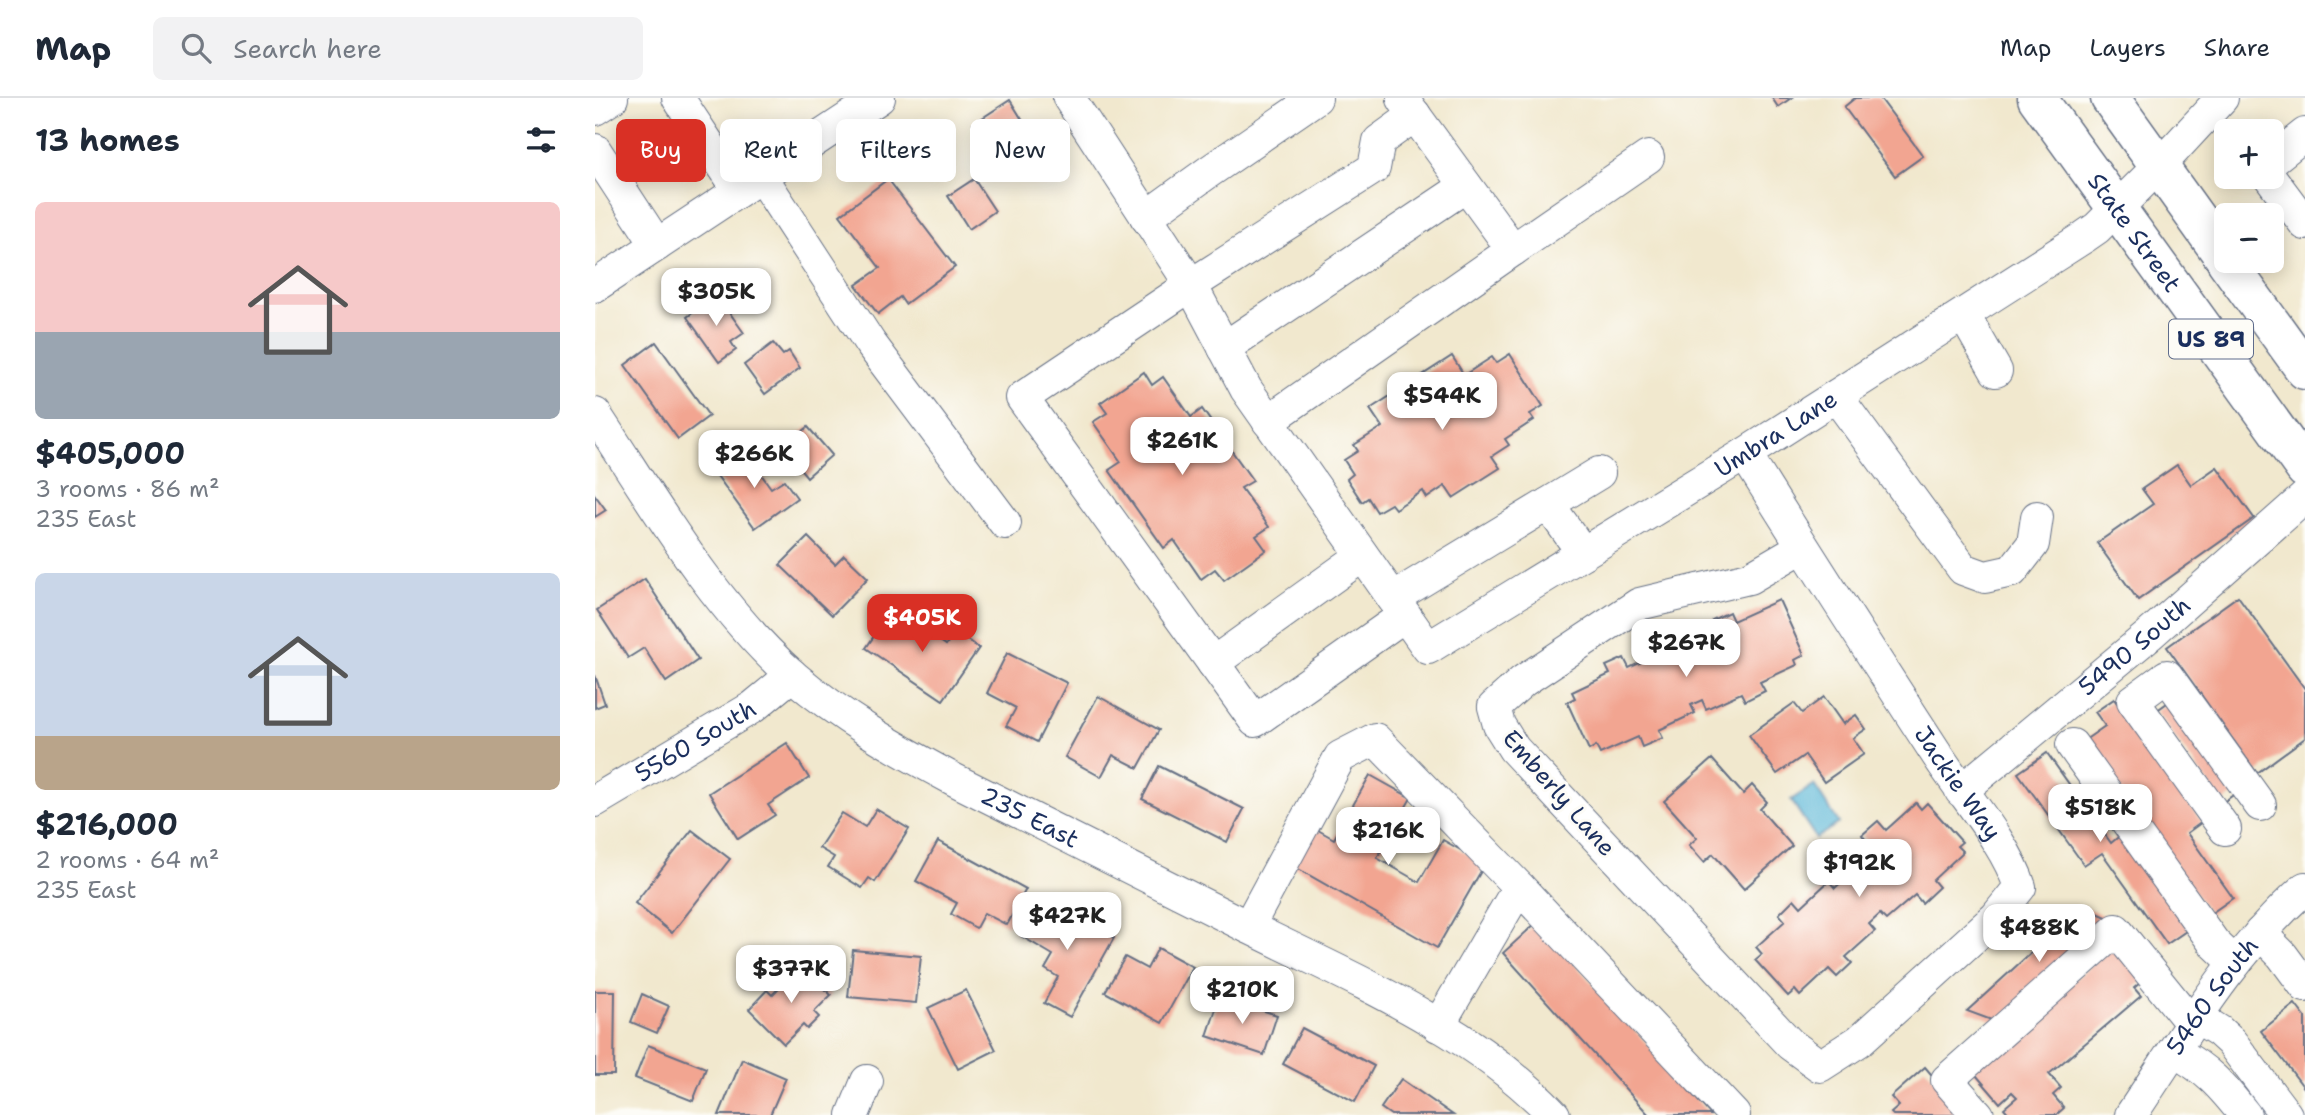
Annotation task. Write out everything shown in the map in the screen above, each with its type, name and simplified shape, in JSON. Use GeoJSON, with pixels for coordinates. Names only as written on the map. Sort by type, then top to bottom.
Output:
{"type":"FeatureCollection","features":[{"type":"Feature","properties":{"kind":"main road","name":"State Street"},"geometry":{"type":"LineString","coordinates":[[2037,98],[2305,469]]}},
{"type":"Feature","properties":{"kind":"main road","name":"US 89"},"geometry":{"type":"LineString","coordinates":[[2109,98],[2214,243]]}},
{"type":"Feature","properties":{"kind":"main road","name":"US 89"},"geometry":{"type":"LineString","coordinates":[[2235,273],[2305,369]]}},
{"type":"Feature","properties":{"kind":"street"},"geometry":{"type":"LineString","coordinates":[[595,109],[612,98]]}},
{"type":"Feature","properties":{"kind":"street"},"geometry":{"type":"LineString","coordinates":[[678,98],[750,183],[1005,523]]}},
{"type":"Feature","properties":{"kind":"street"},"geometry":{"type":"LineString","coordinates":[[595,286],[879,98]]}},
{"type":"Feature","properties":{"kind":"street"},"geometry":{"type":"LineString","coordinates":[[1069,98],[1191,285],[1246,389],[1399,607]]}},
{"type":"Feature","properties":{"kind":"street"},"geometry":{"type":"LineString","coordinates":[[1146,217],[1316,98]]}},
{"type":"Feature","properties":{"kind":"street","name":"Umbra Lane"},"geometry":{"type":"LineString","coordinates":[[1399,607],[1428,648],[1745,454],[2098,228],[2222,98]]}},
{"type":"Feature","properties":{"kind":"street"},"geometry":{"type":"LineString","coordinates":[[1513,250],[1409,106],[1379,141],[1374,168],[1191,285],[1022,398],[1255,721],[1399,607],[1548,503],[1599,473]]}},
{"type":"Feature","properties":{"kind":"street"},"geometry":{"type":"LineString","coordinates":[[2284,151],[2305,134]]}},
{"type":"Feature","properties":{"kind":"street"},"geometry":{"type":"LineString","coordinates":[[595,150],[657,245]]}},
{"type":"Feature","properties":{"kind":"street"},"geometry":{"type":"LineString","coordinates":[[1268,421],[1648,157]]}},
{"type":"Feature","properties":{"kind":"street"},"geometry":{"type":"LineString","coordinates":[[1224,348],[1466,186]]}},
{"type":"Feature","properties":{"kind":"street"},"geometry":{"type":"LineString","coordinates":[[2279,189],[2305,224]]}},
{"type":"Feature","properties":{"kind":"street"},"geometry":{"type":"LineString","coordinates":[[1963,315],[1996,371]]}},
{"type":"Feature","properties":{"kind":"street"},"geometry":{"type":"LineString","coordinates":[[1836,396],[1963,569],[1985,577],[2011,571],[2033,544],[2037,517]]}},
{"type":"Feature","properties":{"kind":"street","name":"235 East"},"geometry":{"type":"LineString","coordinates":[[595,414],[733,614],[792,674],[831,706],[886,743],[1367,985],[1496,1063],[1554,1115]]}},
{"type":"Feature","properties":{"kind":"street","name":"Jackie Way"},"geometry":{"type":"LineString","coordinates":[[1745,454],[1802,547],[1961,791],[2013,865],[2020,887],[1996,917],[1859,1041],[1820,1066]]}},
{"type":"Feature","properties":{"kind":"street","name":"5490 South"},"geometry":{"type":"LineString","coordinates":[[1961,791],[2150,635],[2305,496]]}},
{"type":"Feature","properties":{"kind":"street"},"geometry":{"type":"LineString","coordinates":[[1548,503],[1583,553]]}},
{"type":"Feature","properties":{"kind":"street","name":"Emberly Lane"},"geometry":{"type":"LineString","coordinates":[[1802,547],[1749,578],[1639,604],[1523,681],[1494,707],[1499,725],[1514,749],[1790,1044],[1820,1066]]}},
{"type":"Feature","properties":{"kind":"street"},"geometry":{"type":"LineString","coordinates":[[1213,663],[1362,556]]}},
{"type":"Feature","properties":{"kind":"street","name":"5560 South"},"geometry":{"type":"LineString","coordinates":[[595,801],[753,707],[792,674]]}},
{"type":"Feature","properties":{"kind":"street"},"geometry":{"type":"LineString","coordinates":[[2225,829],[2133,701],[2167,676],[2260,805]]}},
{"type":"Feature","properties":{"kind":"street"},"geometry":{"type":"LineString","coordinates":[[1248,927],[1340,757],[1375,739],[1734,1115]]}},
{"type":"Feature","properties":{"kind":"street"},"geometry":{"type":"LineString","coordinates":[[2073,745],[2214,943],[2235,963]]}},
{"type":"Feature","properties":{"kind":"street"},"geometry":{"type":"LineString","coordinates":[[1438,1026],[1519,887]]}},
{"type":"Feature","properties":{"kind":"street","name":"5460 South"},"geometry":{"type":"LineString","coordinates":[[2131,1115],[2235,963],[2260,933],[2305,888]]}},
{"type":"Feature","properties":{"kind":"street"},"geometry":{"type":"LineString","coordinates":[[1978,1115],[1947,1080],[2116,930],[2195,1021],[2219,1031],[2231,1042],[2286,1115]]}},
{"type":"Feature","properties":{"kind":"street"},"geometry":{"type":"LineString","coordinates":[[2260,933],[2282,955],[2305,986]]}},
{"type":"Feature","properties":{"kind":"street"},"geometry":{"type":"LineString","coordinates":[[2174,1051],[2220,1082],[2245,1115]]}},
{"type":"Feature","properties":{"kind":"street"},"geometry":{"type":"LineString","coordinates":[[853,1115],[867,1081]]}},
{"type":"Feature","properties":{"kind":"water"},"geometry":{"type":"Polygon","coordinates":[[[1814,785],[1839,823],[1816,838],[1791,800],[1814,785]]]}},
{"type":"Feature","properties":{"kind":"building"},"geometry":{"type":"Polygon","coordinates":[[[1772,98],[1791,98],[1778,107],[1772,98]]]}},
{"type":"Feature","properties":{"kind":"building"},"geometry":{"type":"Polygon","coordinates":[[[1855,98],[1880,98],[1923,156],[1895,176],[1844,107],[1855,98]]]}},
{"type":"Feature","properties":{"kind":"building"},"geometry":{"type":"Polygon","coordinates":[[[1010,100],[1022,119],[981,119],[1010,100]]]}},
{"type":"Feature","properties":{"kind":"building"},"geometry":{"type":"Polygon","coordinates":[[[884,182],[890,182],[955,267],[905,304],[900,297],[878,314],[856,285],[880,268],[840,215],[884,182]]]}},
{"type":"Feature","properties":{"kind":"building"},"geometry":{"type":"Polygon","coordinates":[[[970,182],[976,182],[995,211],[969,229],[948,196],[970,182]]]}},
{"type":"Feature","properties":{"kind":"building"},"geometry":{"type":"Polygon","coordinates":[[[717,295],[744,333],[731,342],[736,350],[719,362],[687,317],[717,295]]]}},
{"type":"Feature","properties":{"kind":"building"},"geometry":{"type":"Polygon","coordinates":[[[656,342],[709,416],[678,439],[625,365],[656,342]]]}},
{"type":"Feature","properties":{"kind":"building"},"geometry":{"type":"Polygon","coordinates":[[[773,343],[783,355],[789,351],[800,368],[765,394],[744,365],[773,343]]]}},
{"type":"Feature","properties":{"kind":"building"},"geometry":{"type":"Polygon","coordinates":[[[1510,354],[1543,406],[1530,414],[1534,420],[1505,439],[1509,445],[1492,456],[1500,468],[1453,498],[1445,486],[1427,498],[1423,491],[1395,509],[1391,504],[1377,512],[1368,498],[1362,502],[1347,479],[1353,474],[1344,460],[1358,451],[1354,445],[1382,427],[1370,409],[1452,356],[1464,375],[1492,357],[1496,363],[1510,354]]]}},
{"type":"Feature","properties":{"kind":"building"},"geometry":{"type":"Polygon","coordinates":[[[1144,372],[1152,385],[1163,377],[1191,417],[1202,409],[1253,481],[1241,488],[1269,527],[1256,536],[1266,550],[1224,580],[1215,569],[1201,579],[1174,540],[1164,548],[1109,470],[1121,462],[1093,422],[1107,413],[1100,403],[1144,372]]]}},
{"type":"Feature","properties":{"kind":"building"},"geometry":{"type":"Polygon","coordinates":[[[808,427],[832,455],[807,477],[783,448],[808,427]]]}},
{"type":"Feature","properties":{"kind":"building"},"geometry":{"type":"Polygon","coordinates":[[[745,452],[771,488],[784,480],[797,498],[755,528],[715,473],[745,452]]]}},
{"type":"Feature","properties":{"kind":"building"},"geometry":{"type":"Polygon","coordinates":[[[2177,465],[2191,485],[2217,467],[2254,518],[2138,600],[2097,543],[2153,504],[2142,489],[2177,465]]]}},
{"type":"Feature","properties":{"kind":"building"},"geometry":{"type":"Polygon","coordinates":[[[595,495],[606,510],[595,517],[595,495]]]}},
{"type":"Feature","properties":{"kind":"building"},"geometry":{"type":"Polygon","coordinates":[[[808,537],[835,564],[844,555],[868,578],[832,615],[780,565],[808,537]]]}},
{"type":"Feature","properties":{"kind":"building"},"geometry":{"type":"Polygon","coordinates":[[[645,579],[698,660],[666,682],[644,648],[628,658],[597,610],[645,579]]]}},
{"type":"Feature","properties":{"kind":"building"},"geometry":{"type":"Polygon","coordinates":[[[2238,596],[2305,689],[2305,738],[2257,773],[2167,647],[2238,596]]]}},
{"type":"Feature","properties":{"kind":"building"},"geometry":{"type":"Polygon","coordinates":[[[1779,600],[1804,655],[1795,660],[1797,665],[1760,682],[1765,691],[1745,701],[1741,693],[1706,709],[1702,700],[1691,705],[1695,713],[1659,730],[1663,738],[1642,747],[1638,737],[1600,754],[1596,746],[1589,750],[1567,702],[1575,698],[1572,692],[1610,674],[1606,666],[1624,658],[1629,668],[1663,652],[1666,660],[1682,652],[1679,645],[1716,628],[1712,620],[1729,612],[1733,621],[1779,600]]]}},
{"type":"Feature","properties":{"kind":"building"},"geometry":{"type":"Polygon","coordinates":[[[893,608],[946,645],[955,632],[979,648],[943,700],[866,648],[893,608]]]}},
{"type":"Feature","properties":{"kind":"building"},"geometry":{"type":"Polygon","coordinates":[[[1007,653],[1067,683],[1037,742],[1006,726],[1016,708],[987,693],[1007,653]]]}},
{"type":"Feature","properties":{"kind":"building"},"geometry":{"type":"Polygon","coordinates":[[[595,675],[605,704],[595,708],[595,675]]]}},
{"type":"Feature","properties":{"kind":"building"},"geometry":{"type":"Polygon","coordinates":[[[1098,696],[1159,730],[1138,768],[1113,755],[1101,777],[1065,757],[1098,696]]]}},
{"type":"Feature","properties":{"kind":"building"},"geometry":{"type":"Polygon","coordinates":[[[1824,697],[1843,724],[1856,715],[1866,729],[1853,738],[1864,754],[1824,782],[1805,755],[1777,774],[1749,735],[1794,703],[1802,713],[1824,697]]]}},
{"type":"Feature","properties":{"kind":"building"},"geometry":{"type":"Polygon","coordinates":[[[2114,699],[2202,822],[2187,833],[2233,898],[2210,914],[2085,740],[2105,726],[2095,712],[2114,699]]]}},
{"type":"Feature","properties":{"kind":"building"},"geometry":{"type":"Polygon","coordinates":[[[2170,701],[2236,793],[2222,803],[2156,711],[2170,701]]]}},
{"type":"Feature","properties":{"kind":"building"},"geometry":{"type":"Polygon","coordinates":[[[787,743],[809,778],[768,805],[775,815],[738,839],[709,793],[787,743]]]}},
{"type":"Feature","properties":{"kind":"building"},"geometry":{"type":"Polygon","coordinates":[[[2047,753],[2111,843],[2122,834],[2189,929],[2167,944],[2102,853],[2084,865],[2018,773],[2047,753]]]}},
{"type":"Feature","properties":{"kind":"building"},"geometry":{"type":"Polygon","coordinates":[[[1712,759],[1743,794],[1752,785],[1767,802],[1760,809],[1792,846],[1744,889],[1713,854],[1704,862],[1689,845],[1697,838],[1664,801],[1712,759]]]}},
{"type":"Feature","properties":{"kind":"building"},"geometry":{"type":"Polygon","coordinates":[[[1159,766],[1244,809],[1227,842],[1142,799],[1159,766]]]}},
{"type":"Feature","properties":{"kind":"building"},"geometry":{"type":"Polygon","coordinates":[[[1370,775],[1411,798],[1377,858],[1419,882],[1443,840],[1485,864],[1437,948],[1288,863],[1309,825],[1334,839],[1370,775]]]}},
{"type":"Feature","properties":{"kind":"building"},"geometry":{"type":"Polygon","coordinates":[[[1916,803],[1921,809],[1927,803],[1962,842],[1957,846],[1963,852],[1933,880],[1939,887],[1922,903],[1915,895],[1886,920],[1880,914],[1869,924],[1875,931],[1846,957],[1852,963],[1837,977],[1829,969],[1800,996],[1795,990],[1788,996],[1755,960],[1762,954],[1756,947],[1785,921],[1779,914],[1794,899],[1801,907],[1829,881],[1835,888],[1848,876],[1841,869],[1869,844],[1862,835],[1878,821],[1886,830],[1916,803]]]}},
{"type":"Feature","properties":{"kind":"building"},"geometry":{"type":"Polygon","coordinates":[[[876,809],[909,829],[875,882],[869,878],[862,888],[828,867],[834,857],[819,848],[842,813],[865,827],[876,809]]]}},
{"type":"Feature","properties":{"kind":"building"},"geometry":{"type":"Polygon","coordinates":[[[692,830],[730,859],[672,933],[635,903],[692,830]]]}},
{"type":"Feature","properties":{"kind":"building"},"geometry":{"type":"Polygon","coordinates":[[[938,841],[1026,889],[1007,925],[984,913],[976,928],[951,914],[957,903],[916,881],[938,841]]]}},
{"type":"Feature","properties":{"kind":"building"},"geometry":{"type":"Polygon","coordinates":[[[1041,898],[1114,938],[1070,1017],[1044,1003],[1058,977],[1045,969],[1053,955],[1021,936],[1041,898]]]}},
{"type":"Feature","properties":{"kind":"building"},"geometry":{"type":"Polygon","coordinates":[[[2082,906],[2111,919],[1997,1022],[1967,1011],[2082,906]]]}},
{"type":"Feature","properties":{"kind":"building"},"geometry":{"type":"Polygon","coordinates":[[[1537,922],[1711,1115],[1649,1115],[1503,953],[1537,922]]]}},
{"type":"Feature","properties":{"kind":"building"},"geometry":{"type":"Polygon","coordinates":[[[2118,943],[2147,977],[2134,988],[2141,996],[2049,1074],[2061,1088],[2053,1095],[2064,1108],[2056,1115],[2010,1115],[2004,1108],[2017,1097],[2012,1092],[2000,1103],[1970,1068],[2118,943]]]}},
{"type":"Feature","properties":{"kind":"building"},"geometry":{"type":"Polygon","coordinates":[[[1158,948],[1193,967],[1162,1023],[1105,992],[1125,957],[1147,969],[1158,948]]]}},
{"type":"Feature","properties":{"kind":"building"},"geometry":{"type":"Polygon","coordinates":[[[853,950],[921,956],[916,1003],[848,997],[853,950]]]}},
{"type":"Feature","properties":{"kind":"building"},"geometry":{"type":"Polygon","coordinates":[[[801,965],[831,995],[814,1012],[819,1017],[807,1029],[803,1025],[784,1044],[749,1009],[767,990],[772,995],[801,965]]]}},
{"type":"Feature","properties":{"kind":"building"},"geometry":{"type":"Polygon","coordinates":[[[966,990],[996,1050],[958,1069],[928,1008],[966,990]]]}},
{"type":"Feature","properties":{"kind":"building"},"geometry":{"type":"Polygon","coordinates":[[[595,991],[615,991],[614,1075],[595,1075],[595,991]]]}},
{"type":"Feature","properties":{"kind":"building"},"geometry":{"type":"Polygon","coordinates":[[[642,994],[669,1006],[657,1033],[631,1022],[642,994]]]}},
{"type":"Feature","properties":{"kind":"building"},"geometry":{"type":"Polygon","coordinates":[[[1220,997],[1277,1015],[1264,1055],[1207,1036],[1220,997]]]}},
{"type":"Feature","properties":{"kind":"building"},"geometry":{"type":"Polygon","coordinates":[[[2295,1004],[2305,1017],[2305,1089],[2261,1031],[2295,1004]]]}},
{"type":"Feature","properties":{"kind":"building"},"geometry":{"type":"Polygon","coordinates":[[[1302,1028],[1374,1066],[1355,1102],[1283,1064],[1302,1028]]]}},
{"type":"Feature","properties":{"kind":"building"},"geometry":{"type":"Polygon","coordinates":[[[648,1045],[706,1068],[693,1101],[635,1078],[648,1045]]]}},
{"type":"Feature","properties":{"kind":"building"},"geometry":{"type":"Polygon","coordinates":[[[742,1059],[786,1078],[770,1115],[719,1115],[742,1059]]]}},
{"type":"Feature","properties":{"kind":"building"},"geometry":{"type":"Polygon","coordinates":[[[1925,1067],[1966,1115],[1891,1113],[1899,1106],[1891,1097],[1925,1067]]]}},
{"type":"Feature","properties":{"kind":"building"},"geometry":{"type":"Polygon","coordinates":[[[1401,1079],[1453,1115],[1391,1115],[1381,1108],[1401,1079]]]}}]}
